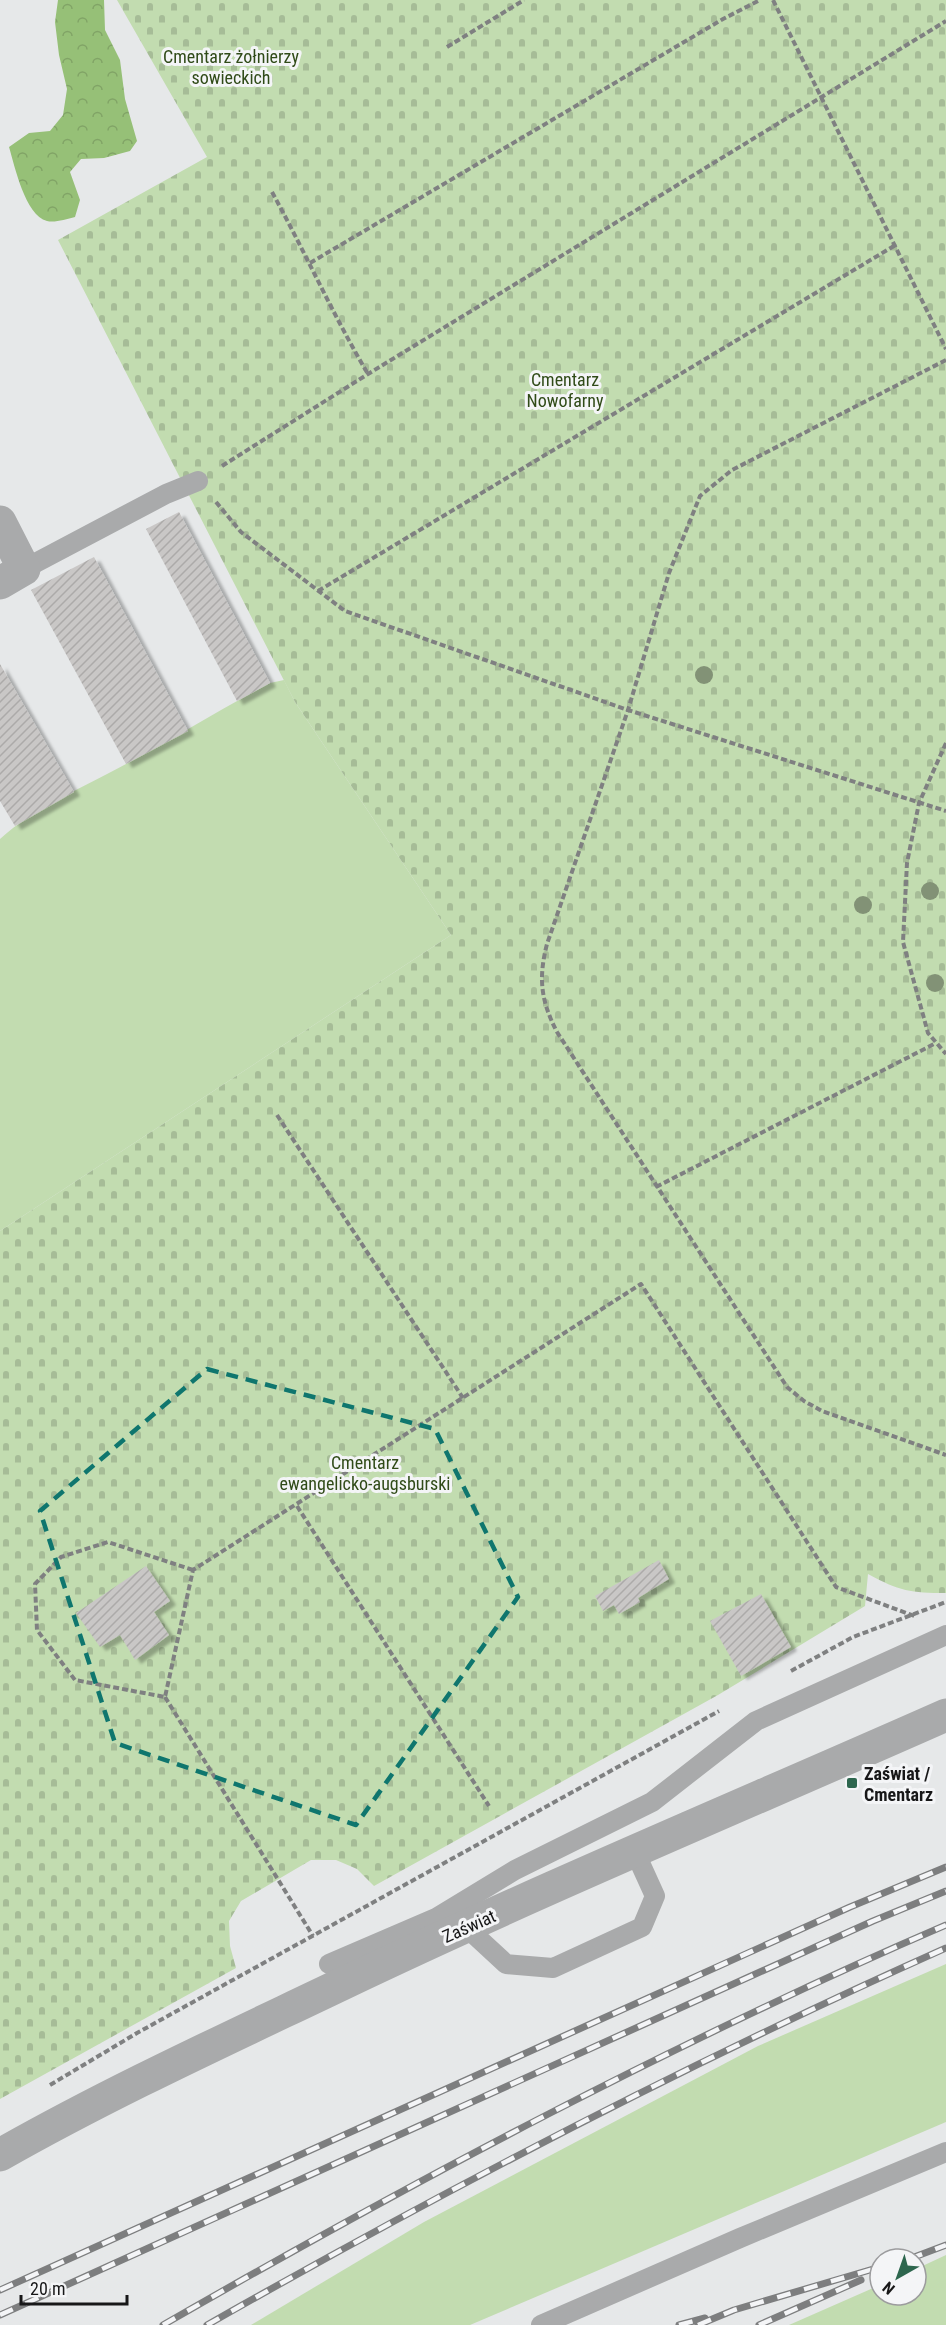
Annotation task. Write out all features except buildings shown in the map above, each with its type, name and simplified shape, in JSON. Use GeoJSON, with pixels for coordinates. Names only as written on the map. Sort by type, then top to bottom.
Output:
{"type":"FeatureCollection","features":[{"type":"Feature","properties":{"kind":"street"},"geometry":{"type":"LineString","coordinates":[[0,522],[12,576]]}},
{"type":"Feature","properties":{"kind":"street","name":"Zaświat"},"geometry":{"type":"LineString","coordinates":[[0,2155],[250,2026],[466,1927],[946,1715]]}},
{"type":"Feature","properties":{"kind":"lane"},"geometry":{"type":"LineString","coordinates":[[12,576],[166,494],[198,481]]}},
{"type":"Feature","properties":{"kind":"lane"},"geometry":{"type":"LineString","coordinates":[[329,1965],[436,1918],[515,1870],[652,1802],[756,1721],[946,1635]]}},
{"type":"Feature","properties":{"kind":"lane"},"geometry":{"type":"LineString","coordinates":[[466,1927],[506,1964],[553,1968],[642,1927],[655,1896],[635,1852]]}},
{"type":"Feature","properties":{"kind":"lane"},"geometry":{"type":"LineString","coordinates":[[541,2325],[740,2238],[946,2152]]}},
{"type":"Feature","properties":{"kind":"path"},"geometry":{"type":"LineString","coordinates":[[447,47],[524,0]]}},
{"type":"Feature","properties":{"kind":"path"},"geometry":{"type":"LineString","coordinates":[[310,263],[713,25],[760,0]]}},
{"type":"Feature","properties":{"kind":"path"},"geometry":{"type":"LineString","coordinates":[[772,0],[946,349]]}},
{"type":"Feature","properties":{"kind":"path"},"geometry":{"type":"LineString","coordinates":[[946,21],[368,374],[198,481],[242,532],[345,611],[628,710],[946,811]]}},
{"type":"Feature","properties":{"kind":"path"},"geometry":{"type":"LineString","coordinates":[[272,192],[368,374]]}},
{"type":"Feature","properties":{"kind":"path"},"geometry":{"type":"LineString","coordinates":[[318,591],[894,246]]}},
{"type":"Feature","properties":{"kind":"path"},"geometry":{"type":"LineString","coordinates":[[946,360],[732,470],[700,496],[669,573],[628,710],[554,922],[543,962],[541,980],[546,1011],[557,1032],[787,1387],[804,1401],[822,1411],[946,1455]]}},
{"type":"Feature","properties":{"kind":"path"},"geometry":{"type":"LineString","coordinates":[[946,743],[919,803],[907,863],[903,942],[928,1033],[946,1054]]}},
{"type":"Feature","properties":{"kind":"path"},"geometry":{"type":"LineString","coordinates":[[656,1187],[936,1043]]}},
{"type":"Feature","properties":{"kind":"path"},"geometry":{"type":"LineString","coordinates":[[277,1115],[463,1398]]}},
{"type":"Feature","properties":{"kind":"path"},"geometry":{"type":"LineString","coordinates":[[329,1965],[165,1697],[193,1570],[297,1506],[641,1284],[836,1587],[920,1618]]}},
{"type":"Feature","properties":{"kind":"path"},"geometry":{"type":"LineString","coordinates":[[297,1506],[489,1806]]}},
{"type":"Feature","properties":{"kind":"path"},"geometry":{"type":"LineString","coordinates":[[165,1697],[75,1680],[37,1630],[35,1584],[61,1557],[108,1542],[193,1570]]}},
{"type":"Feature","properties":{"kind":"path"},"geometry":{"type":"LineString","coordinates":[[791,1672],[853,1637],[946,1602]]}},
{"type":"Feature","properties":{"kind":"path"},"geometry":{"type":"LineString","coordinates":[[49,2086],[137,2033],[728,1706]]}},
{"type":"Feature","properties":{"kind":"highlighted area"},"geometry":{"type":"Polygon","coordinates":[[[207,1369],[435,1429],[518,1597],[356,1825],[115,1743],[40,1511],[207,1369]]]}},
{"type":"Feature","properties":{"kind":"green space"},"geometry":{"type":"Polygon","coordinates":[[[58,0],[104,0],[105,30],[120,60],[125,99],[137,141],[130,151],[104,158],[81,159],[70,172],[80,200],[75,217],[47,221],[39,217],[27,200],[9,147],[29,133],[50,131],[63,115],[67,89],[59,55],[55,22],[58,0]]]}},
{"type":"Feature","properties":{"kind":"green space"},"geometry":{"type":"Polygon","coordinates":[[[117,0],[946,0],[946,1593],[906,1590],[868,1574],[865,1606],[718,1695],[374,1886],[357,1869],[336,1860],[311,1860],[241,1901],[229,1921],[230,1946],[236,1968],[0,2099],[0,1231],[451,935],[295,702],[58,240],[207,157],[117,0]]]}},
{"type":"Feature","properties":{"kind":"green space"},"geometry":{"type":"Polygon","coordinates":[[[284,680],[295,702],[451,935],[0,1231],[0,839],[29,817],[60,798],[126,764],[270,683],[284,680]]]}},
{"type":"Feature","properties":{"kind":"green space"},"geometry":{"type":"Polygon","coordinates":[[[946,1964],[946,2122],[470,2325],[251,2325],[424,2222],[758,2046],[946,1964]]]}},
{"type":"Feature","properties":{"kind":"green space"},"geometry":{"type":"Polygon","coordinates":[[[946,2255],[946,2325],[789,2325],[868,2290],[868,2307],[928,2307],[928,2263],[946,2255]]]}},
{"type":"Feature","properties":{"kind":"railway"},"geometry":{"type":"LineString","coordinates":[[0,2290],[850,1907],[946,1867]]}},
{"type":"Feature","properties":{"kind":"railway"},"geometry":{"type":"LineString","coordinates":[[0,2315],[873,1921],[946,1891]]}},
{"type":"Feature","properties":{"kind":"railway"},"geometry":{"type":"LineString","coordinates":[[163,2325],[355,2217],[549,2114],[746,2016],[946,1925]]}},
{"type":"Feature","properties":{"kind":"railway"},"geometry":{"type":"LineString","coordinates":[[207,2325],[389,2224],[572,2128],[758,2035],[946,1948]]}},
{"type":"Feature","properties":{"kind":"railway"},"geometry":{"type":"LineString","coordinates":[[928,2252],[946,2245]]}},
{"type":"Feature","properties":{"kind":"railway"},"geometry":{"type":"LineString","coordinates":[[698,2325],[734,2310],[868,2271]]}},
{"type":"Feature","properties":{"kind":"railway"},"geometry":{"type":"LineString","coordinates":[[759,2325],[861,2280]]}},
{"type":"Feature","properties":{"kind":"railway"},"geometry":{"type":"LineString","coordinates":[[679,2325],[705,2318]]}},
{"type":"Feature","properties":{"kind":"place","name":"Zaświat / Cmentarz"},"geometry":{"type":"Point","coordinates":[852,1783]}},
{"type":"Feature","properties":{"kind":"park label","name":"Cmentarz żołnierzy sowieckich"},"geometry":{"type":"Point","coordinates":[231,66]}},
{"type":"Feature","properties":{"kind":"park label","name":"Cmentarz Nowofarny"},"geometry":{"type":"Point","coordinates":[565,389]}},
{"type":"Feature","properties":{"kind":"park label","name":"Cmentarz ewangelicko-augsburski"},"geometry":{"type":"Point","coordinates":[365,1472]}}]}
